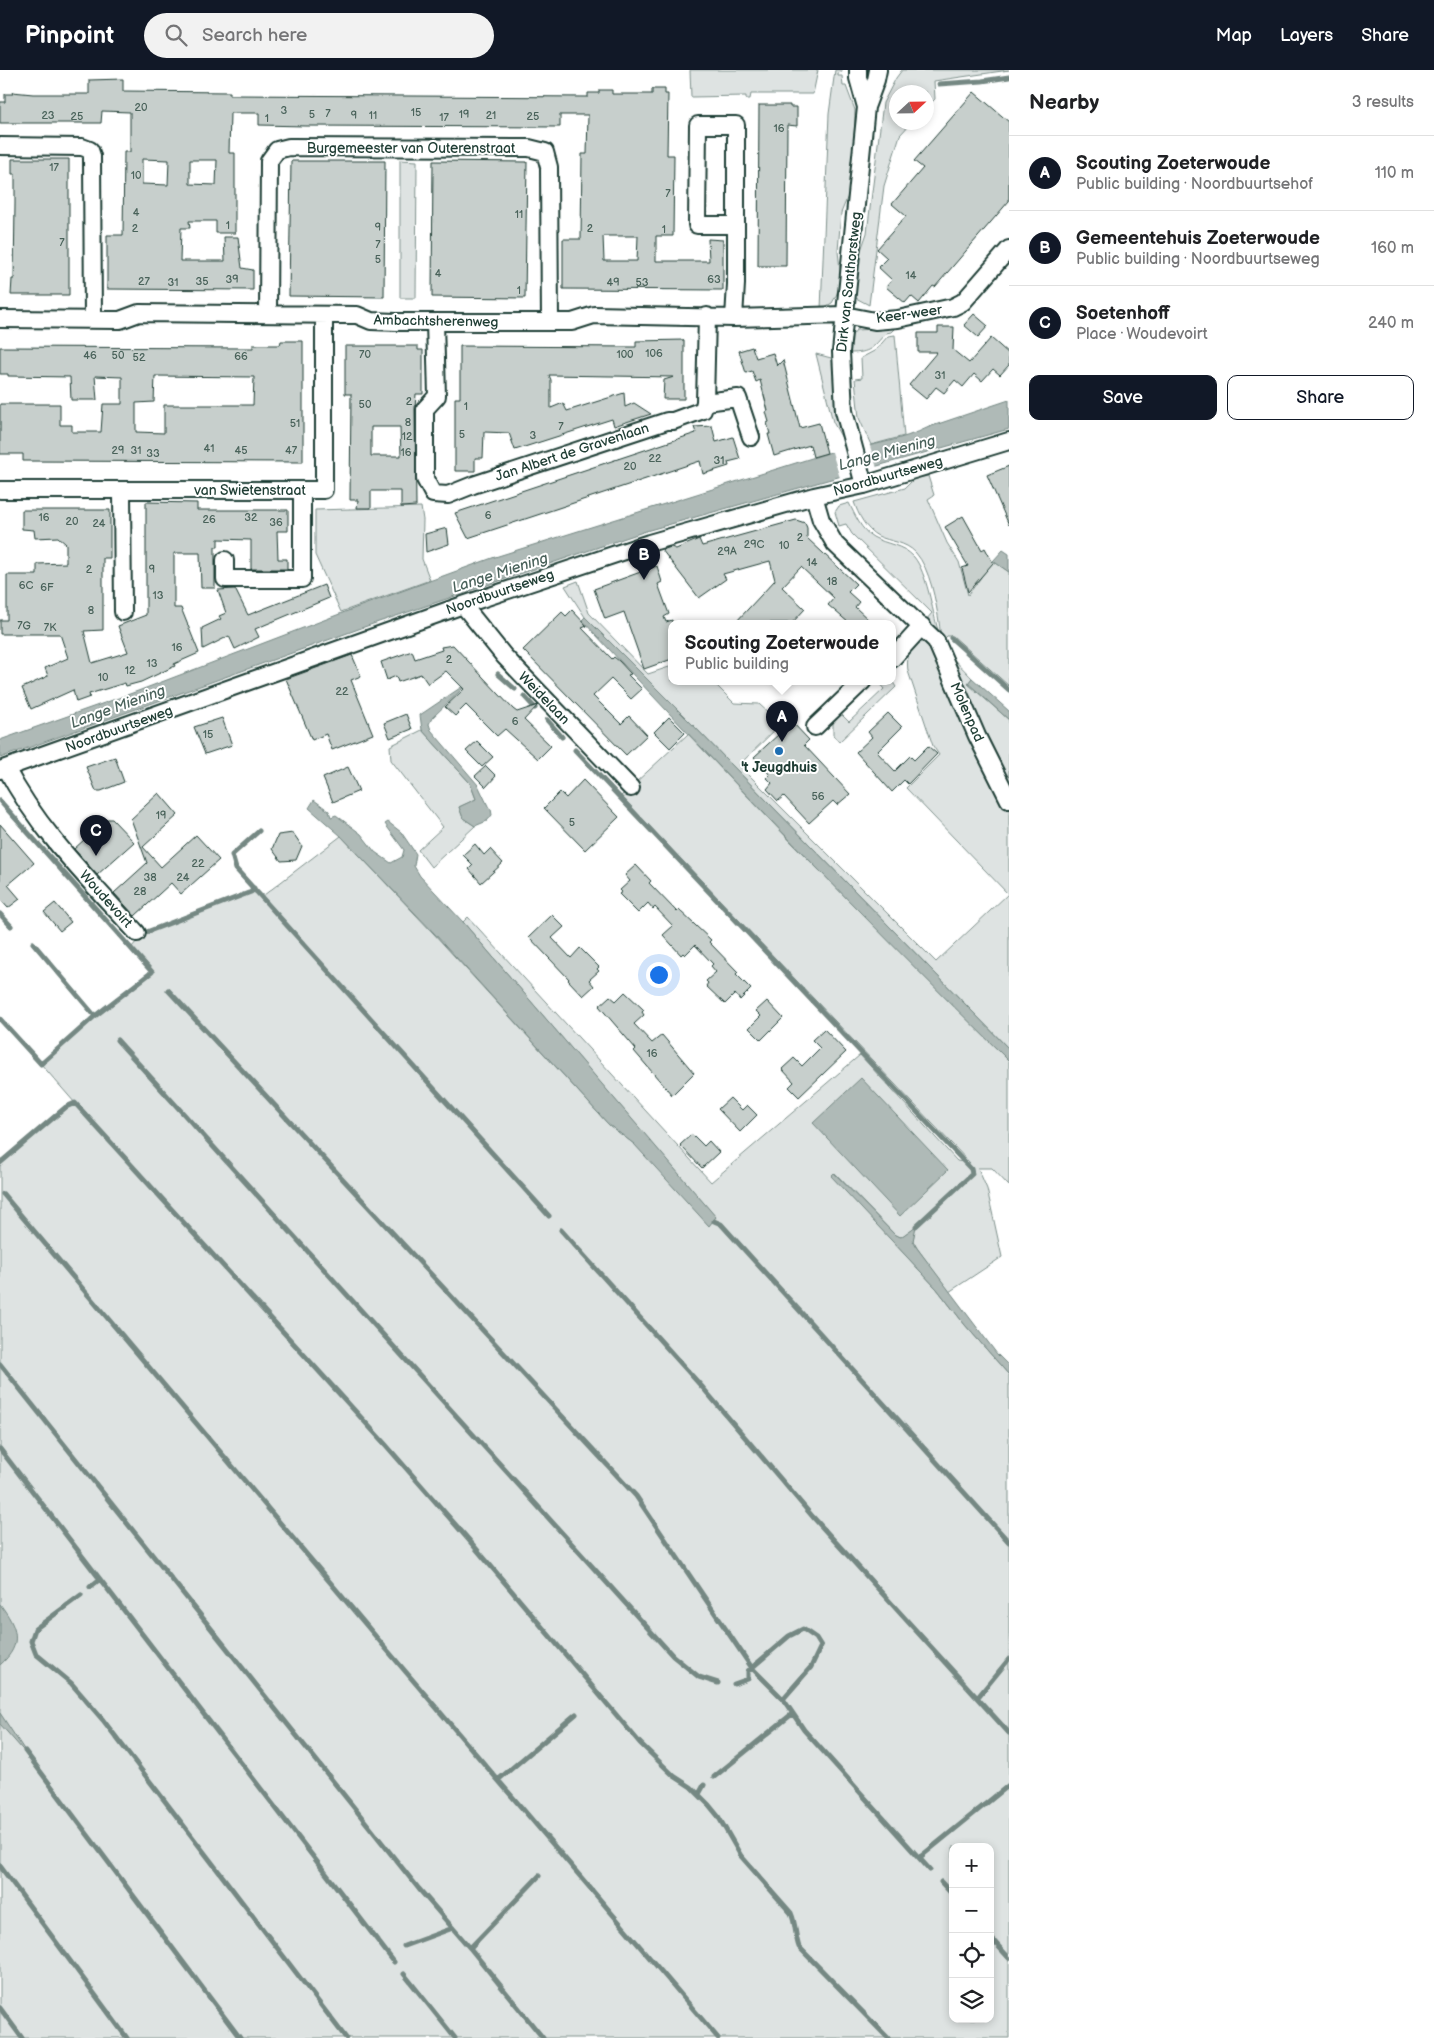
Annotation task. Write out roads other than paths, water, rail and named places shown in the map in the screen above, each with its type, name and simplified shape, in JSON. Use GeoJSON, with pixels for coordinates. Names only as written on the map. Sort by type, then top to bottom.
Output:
{"type":"FeatureCollection","features":[{"type":"Feature","properties":{"kind":"street","name":"Dirk van Santhorstweg"},"geometry":{"type":"LineString","coordinates":[[858,70],[858,78],[866,107]]}},
{"type":"Feature","properties":{"kind":"street","name":"Dirk van Santhorstweg"},"geometry":{"type":"LineString","coordinates":[[863,481],[844,411],[841,352],[866,107],[878,70]]}},
{"type":"Feature","properties":{"kind":"street"},"geometry":{"type":"LineString","coordinates":[[734,318],[736,284],[736,124],[698,124],[697,225],[735,225]]}},
{"type":"Feature","properties":{"kind":"street"},"geometry":{"type":"LineString","coordinates":[[0,146],[82,147],[90,150],[92,156],[93,320]]}},
{"type":"Feature","properties":{"kind":"street","name":"Burgemeester van Outerenstraat"},"geometry":{"type":"LineString","coordinates":[[268,314],[269,161],[277,150],[289,147],[529,148],[545,152],[549,167],[550,322]]}},
{"type":"Feature","properties":{"kind":"street","name":"Keer-weer"},"geometry":{"type":"LineString","coordinates":[[844,315],[875,321],[898,319],[953,307],[963,302],[1009,249]]}},
{"type":"Feature","properties":{"kind":"street","name":"Ambachtsherenweg"},"geometry":{"type":"LineString","coordinates":[[0,319],[120,320],[139,313],[357,315],[371,321],[572,322],[594,315],[734,318],[844,315]]}},
{"type":"Feature","properties":{"kind":"street","name":"van Swietenstraat"},"geometry":{"type":"LineString","coordinates":[[0,490],[324,490],[324,315]]}},
{"type":"Feature","properties":{"kind":"street"},"geometry":{"type":"LineString","coordinates":[[708,316],[705,402],[738,398],[751,437]]}},
{"type":"Feature","properties":{"kind":"street","name":"Jan Albert de Gravenlaan"},"geometry":{"type":"LineString","coordinates":[[435,322],[437,396],[426,409],[426,479],[433,494],[448,495],[667,421],[673,421],[703,410],[705,402]]}},
{"type":"Feature","properties":{"kind":"street","name":"Noordbuurtseweg"},"geometry":{"type":"LineString","coordinates":[[3,769],[463,604],[649,543],[1009,441]]}},
{"type":"Feature","properties":{"kind":"street"},"geometry":{"type":"LineString","coordinates":[[122,490],[123,612]]}},
{"type":"Feature","properties":{"kind":"street"},"geometry":{"type":"LineString","coordinates":[[225,560],[225,579],[302,579],[302,491]]}},
{"type":"Feature","properties":{"kind":"street","name":"Molenpad"},"geometry":{"type":"LineString","coordinates":[[814,496],[821,520],[835,544],[936,641],[977,736],[1009,800]]}},
{"type":"Feature","properties":{"kind":"street","name":"Weidelaan"},"geometry":{"type":"LineString","coordinates":[[463,604],[504,656],[631,788]]}},
{"type":"Feature","properties":{"kind":"street"},"geometry":{"type":"LineString","coordinates":[[896,655],[922,626]]}},
{"type":"Feature","properties":{"kind":"street"},"geometry":{"type":"LineString","coordinates":[[815,727],[859,685]]}},
{"type":"Feature","properties":{"kind":"street","name":"Woudevoirt"},"geometry":{"type":"LineString","coordinates":[[3,769],[67,856],[137,932]]}},
{"type":"Feature","properties":{"kind":"water","name":"Lange Miening"},"geometry":{"type":"Polygon","coordinates":[[[1009,400],[1009,429],[646,531],[367,626],[0,758],[0,740],[138,691],[495,557],[831,452],[895,440],[1009,400]]]}},
{"type":"Feature","properties":{"kind":"water"},"geometry":{"type":"Polygon","coordinates":[[[1003,550],[1009,554],[1009,572],[993,561],[1003,550]]]}},
{"type":"Feature","properties":{"kind":"water"},"geometry":{"type":"Polygon","coordinates":[[[585,617],[1009,1049],[1009,1061],[900,953],[740,788],[582,620],[585,617]]]}},
{"type":"Feature","properties":{"kind":"water"},"geometry":{"type":"Polygon","coordinates":[[[972,678],[1009,711],[1009,720],[968,683],[972,678]]]}},
{"type":"Feature","properties":{"kind":"water"},"geometry":{"type":"Polygon","coordinates":[[[463,686],[432,718],[429,724],[431,730],[478,785],[491,809],[492,815],[487,821],[475,826],[463,818],[459,807],[476,799],[470,783],[422,730],[420,715],[463,686]]]}},
{"type":"Feature","properties":{"kind":"water"},"geometry":{"type":"Polygon","coordinates":[[[314,800],[329,811],[331,817],[336,815],[361,834],[375,852],[391,863],[402,857],[404,850],[385,824],[388,822],[401,832],[416,854],[414,866],[420,876],[463,922],[716,1217],[709,1226],[634,1144],[609,1125],[434,933],[341,836],[309,808],[314,800]]]}},
{"type":"Feature","properties":{"kind":"water"},"geometry":{"type":"Polygon","coordinates":[[[861,1078],[948,1170],[900,1216],[813,1123],[861,1078]]]}},
{"type":"Feature","properties":{"kind":"water"},"geometry":{"type":"Polygon","coordinates":[[[834,1173],[895,1235],[901,1237],[916,1226],[913,1241],[917,1248],[997,1354],[1009,1366],[1009,1375],[965,1325],[937,1289],[831,1176],[834,1173]]]}},
{"type":"Feature","properties":{"kind":"water"},"geometry":{"type":"Polygon","coordinates":[[[0,1604],[11,1620],[14,1628],[15,1643],[13,1650],[0,1665],[0,1604]]]}},
{"type":"Feature","properties":{"kind":"water"},"geometry":{"type":"Polygon","coordinates":[[[0,1713],[29,1757],[0,1724],[0,1713]]]}},
{"type":"Feature","properties":{"kind":"waterway"},"geometry":{"type":"LineString","coordinates":[[939,84],[1009,77]]}},
{"type":"Feature","properties":{"kind":"waterway"},"geometry":{"type":"LineString","coordinates":[[951,638],[1009,690]]}},
{"type":"Feature","properties":{"kind":"waterway"},"geometry":{"type":"LineString","coordinates":[[498,674],[515,689]]}},
{"type":"Feature","properties":{"kind":"waterway"},"geometry":{"type":"LineString","coordinates":[[524,696],[535,708]]}},
{"type":"Feature","properties":{"kind":"waterway"},"geometry":{"type":"LineString","coordinates":[[547,720],[562,737]]}},
{"type":"Feature","properties":{"kind":"waterway"},"geometry":{"type":"LineString","coordinates":[[575,750],[971,1169],[972,1174],[916,1226]]}},
{"type":"Feature","properties":{"kind":"waterway"},"geometry":{"type":"LineString","coordinates":[[0,801],[152,972],[95,1016],[41,1064],[0,1019]]}},
{"type":"Feature","properties":{"kind":"waterway"},"geometry":{"type":"LineString","coordinates":[[259,831],[232,855],[236,869],[549,1216]]}},
{"type":"Feature","properties":{"kind":"waterway"},"geometry":{"type":"LineString","coordinates":[[144,933],[251,892],[254,888]]}},
{"type":"Feature","properties":{"kind":"waterway"},"geometry":{"type":"LineString","coordinates":[[0,914],[11,926]]}},
{"type":"Feature","properties":{"kind":"waterway"},"geometry":{"type":"LineString","coordinates":[[33,943],[95,1016]]}},
{"type":"Feature","properties":{"kind":"waterway"},"geometry":{"type":"LineString","coordinates":[[168,990],[636,1496],[752,1668],[783,1699],[804,1730],[930,1870]]}},
{"type":"Feature","properties":{"kind":"waterway"},"geometry":{"type":"LineString","coordinates":[[117,1040],[673,1656],[699,1677],[718,1683]]}},
{"type":"Feature","properties":{"kind":"waterway"},"geometry":{"type":"LineString","coordinates":[[0,1163],[66,1107],[75,1103],[385,1444],[468,1539],[640,1743],[674,1776],[691,1787],[709,1805],[718,1816],[741,1856],[791,1913],[799,1947],[888,2038]]}},
{"type":"Feature","properties":{"kind":"waterway"},"geometry":{"type":"LineString","coordinates":[[3,1194],[388,1651],[718,2038]]}},
{"type":"Feature","properties":{"kind":"waterway"},"geometry":{"type":"LineString","coordinates":[[714,1221],[721,1224],[1009,1542]]}},
{"type":"Feature","properties":{"kind":"waterway"},"geometry":{"type":"LineString","coordinates":[[561,1230],[703,1388],[813,1517],[1009,1733]]}},
{"type":"Feature","properties":{"kind":"waterway"},"geometry":{"type":"LineString","coordinates":[[0,1364],[419,1889],[543,2038]]}},
{"type":"Feature","properties":{"kind":"waterway"},"geometry":{"type":"LineString","coordinates":[[0,1449],[394,1962]]}},
{"type":"Feature","properties":{"kind":"waterway"},"geometry":{"type":"LineString","coordinates":[[90,1587],[100,1579]]}},
{"type":"Feature","properties":{"kind":"waterway"},"geometry":{"type":"LineString","coordinates":[[81,1595],[35,1629],[31,1641],[36,1654],[71,1683],[103,1720],[346,2038]]}},
{"type":"Feature","properties":{"kind":"waterway"},"geometry":{"type":"LineString","coordinates":[[734,1684],[748,1679],[748,1671],[789,1636],[803,1629],[816,1638],[821,1646],[811,1667],[783,1699]]}},
{"type":"Feature","properties":{"kind":"waterway"},"geometry":{"type":"LineString","coordinates":[[978,1697],[1009,1659]]}},
{"type":"Feature","properties":{"kind":"waterway"},"geometry":{"type":"LineString","coordinates":[[498,1780],[576,1714]]}},
{"type":"Feature","properties":{"kind":"waterway"},"geometry":{"type":"LineString","coordinates":[[714,1777],[792,1714]]}},
{"type":"Feature","properties":{"kind":"waterway"},"geometry":{"type":"LineString","coordinates":[[25,1751],[240,2038]]}},
{"type":"Feature","properties":{"kind":"waterway"},"geometry":{"type":"LineString","coordinates":[[699,1794],[704,1785]]}},
{"type":"Feature","properties":{"kind":"waterway"},"geometry":{"type":"LineString","coordinates":[[919,1858],[1009,1785]]}},
{"type":"Feature","properties":{"kind":"waterway"},"geometry":{"type":"LineString","coordinates":[[0,1866],[127,2038]]}},
{"type":"Feature","properties":{"kind":"waterway"},"geometry":{"type":"LineString","coordinates":[[470,1948],[539,1876]]}},
{"type":"Feature","properties":{"kind":"waterway"},"geometry":{"type":"LineString","coordinates":[[941,1882],[949,1891]]}},
{"type":"Feature","properties":{"kind":"waterway"},"geometry":{"type":"LineString","coordinates":[[404,1946],[453,1928]]}},
{"type":"Feature","properties":{"kind":"waterway"},"geometry":{"type":"LineString","coordinates":[[994,1941],[1009,1958]]}},
{"type":"Feature","properties":{"kind":"waterway"},"geometry":{"type":"LineString","coordinates":[[404,1974],[455,2038]]}},
{"type":"Feature","properties":{"kind":"waterway"},"geometry":{"type":"LineString","coordinates":[[0,2008],[22,2038]]}},
{"type":"Feature","properties":{"kind":"place","name":"Gemeentehuis Zoeterwoude"},"geometry":{"type":"Point","coordinates":[644,580]}},
{"type":"Feature","properties":{"kind":"place","name":"Scouting Zoeterwoude"},"geometry":{"type":"Point","coordinates":[782,742]}},
{"type":"Feature","properties":{"kind":"place","name":"'t Jeugdhuis"},"geometry":{"type":"Point","coordinates":[779,751]}},
{"type":"Feature","properties":{"kind":"place","name":"Soetenhoff"},"geometry":{"type":"Point","coordinates":[96,856]}}]}
